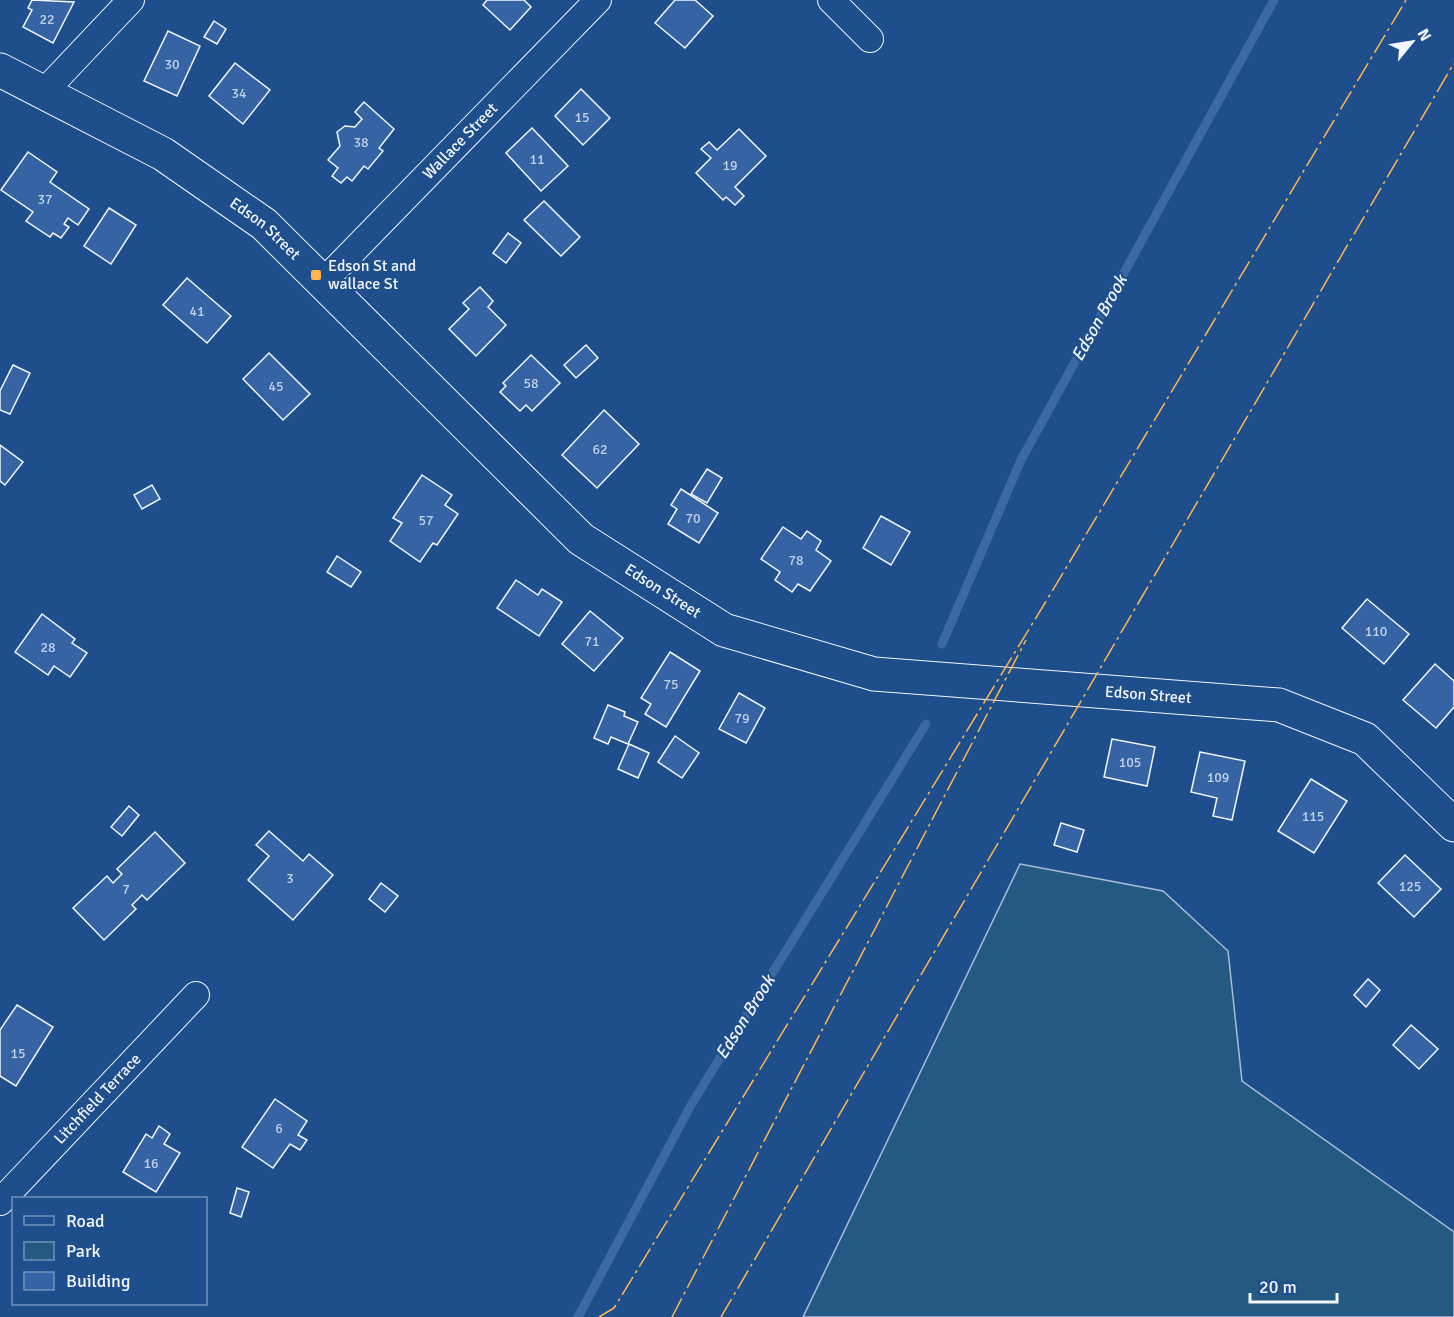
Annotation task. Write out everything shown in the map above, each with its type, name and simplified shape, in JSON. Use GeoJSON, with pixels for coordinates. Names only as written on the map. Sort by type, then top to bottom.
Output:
{"type":"FeatureCollection","features":[{"type":"Feature","properties":{"kind":"street"},"geometry":{"type":"LineString","coordinates":[[42,93],[131,0]]}},
{"type":"Feature","properties":{"kind":"street","name":"Wallace Street"},"geometry":{"type":"LineString","coordinates":[[322,283],[598,0]]}},
{"type":"Feature","properties":{"kind":"street"},"geometry":{"type":"LineString","coordinates":[[831,0],[870,39]]}},
{"type":"Feature","properties":{"kind":"street","name":"Edson Street"},"geometry":{"type":"LineString","coordinates":[[0,70],[163,154],[264,224],[581,539],[724,630],[874,674],[1279,705],[1365,740],[1454,825]]}},
{"type":"Feature","properties":{"kind":"street","name":"Litchfield Terrace"},"geometry":{"type":"LineString","coordinates":[[0,1202],[196,995]]}},
{"type":"Feature","properties":{"kind":"green space"},"geometry":{"type":"Polygon","coordinates":[[[1020,864],[1163,891],[1228,951],[1242,1081],[1454,1232],[1454,1317],[803,1317],[1020,864]]]}},
{"type":"Feature","properties":{"kind":"building"},"geometry":{"type":"Polygon","coordinates":[[[32,0],[74,2],[53,43],[23,27],[32,10],[28,8],[32,0]]]}},
{"type":"Feature","properties":{"kind":"building"},"geometry":{"type":"Polygon","coordinates":[[[487,0],[524,0],[531,7],[510,30],[483,5],[487,0]]]}},
{"type":"Feature","properties":{"kind":"building"},"geometry":{"type":"Polygon","coordinates":[[[675,0],[695,0],[713,16],[685,48],[655,23],[675,0]]]}},
{"type":"Feature","properties":{"kind":"building"},"geometry":{"type":"Polygon","coordinates":[[[214,21],[226,29],[217,44],[204,37],[214,21]]]}},
{"type":"Feature","properties":{"kind":"building"},"geometry":{"type":"Polygon","coordinates":[[[168,31],[200,46],[177,96],[144,81],[168,31]]]}},
{"type":"Feature","properties":{"kind":"building"},"geometry":{"type":"Polygon","coordinates":[[[235,63],[270,90],[243,124],[209,96],[235,63]]]}},
{"type":"Feature","properties":{"kind":"building"},"geometry":{"type":"Polygon","coordinates":[[[581,89],[610,118],[583,145],[555,116],[581,89]]]}},
{"type":"Feature","properties":{"kind":"building"},"geometry":{"type":"Polygon","coordinates":[[[364,102],[394,129],[379,148],[383,151],[368,169],[364,166],[352,181],[347,177],[341,183],[332,176],[338,168],[328,160],[340,146],[337,132],[345,126],[355,127],[362,119],[355,112],[364,102]]]}},
{"type":"Feature","properties":{"kind":"building"},"geometry":{"type":"Polygon","coordinates":[[[532,128],[568,166],[541,191],[506,153],[532,128]]]}},
{"type":"Feature","properties":{"kind":"building"},"geometry":{"type":"Polygon","coordinates":[[[739,129],[766,156],[735,187],[744,196],[735,205],[726,197],[723,200],[696,173],[711,158],[701,149],[709,142],[717,150],[739,129]]]}},
{"type":"Feature","properties":{"kind":"building"},"geometry":{"type":"Polygon","coordinates":[[[28,152],[57,172],[50,182],[89,209],[78,225],[68,218],[64,224],[69,227],[61,238],[53,233],[50,237],[26,221],[33,212],[1,190],[28,152]]]}},
{"type":"Feature","properties":{"kind":"building"},"geometry":{"type":"Polygon","coordinates":[[[544,201],[580,237],[561,256],[524,220],[544,201]]]}},
{"type":"Feature","properties":{"kind":"building"},"geometry":{"type":"Polygon","coordinates":[[[109,208],[136,225],[111,264],[84,246],[109,208]]]}},
{"type":"Feature","properties":{"kind":"building"},"geometry":{"type":"Polygon","coordinates":[[[508,233],[521,243],[506,263],[493,253],[508,233]]]}},
{"type":"Feature","properties":{"kind":"building"},"geometry":{"type":"Polygon","coordinates":[[[187,278],[231,316],[207,343],[163,305],[187,278]]]}},
{"type":"Feature","properties":{"kind":"building"},"geometry":{"type":"Polygon","coordinates":[[[480,287],[493,301],[488,307],[506,325],[476,356],[449,329],[469,309],[463,303],[480,287]]]}},
{"type":"Feature","properties":{"kind":"building"},"geometry":{"type":"Polygon","coordinates":[[[586,345],[598,358],[576,378],[564,365],[586,345]]]}},
{"type":"Feature","properties":{"kind":"building"},"geometry":{"type":"Polygon","coordinates":[[[269,353],[310,394],[283,420],[243,379],[269,353]]]}},
{"type":"Feature","properties":{"kind":"building"},"geometry":{"type":"Polygon","coordinates":[[[531,355],[560,383],[532,411],[526,405],[520,411],[500,392],[506,386],[503,383],[531,355]]]}},
{"type":"Feature","properties":{"kind":"building"},"geometry":{"type":"Polygon","coordinates":[[[13,365],[30,373],[10,414],[0,410],[0,391],[13,365]]]}},
{"type":"Feature","properties":{"kind":"building"},"geometry":{"type":"Polygon","coordinates":[[[604,410],[639,444],[597,488],[562,455],[604,410]]]}},
{"type":"Feature","properties":{"kind":"building"},"geometry":{"type":"Polygon","coordinates":[[[0,445],[23,462],[5,485],[0,481],[0,445]]]}},
{"type":"Feature","properties":{"kind":"building"},"geometry":{"type":"Polygon","coordinates":[[[707,469],[722,478],[707,503],[691,494],[707,469]]]}},
{"type":"Feature","properties":{"kind":"building"},"geometry":{"type":"Polygon","coordinates":[[[422,475],[452,495],[445,505],[458,514],[437,545],[433,543],[420,562],[390,541],[402,523],[393,518],[422,475]]]}},
{"type":"Feature","properties":{"kind":"building"},"geometry":{"type":"Polygon","coordinates":[[[152,485],[160,499],[142,509],[134,495],[152,485]]]}},
{"type":"Feature","properties":{"kind":"building"},"geometry":{"type":"Polygon","coordinates":[[[681,489],[718,513],[699,543],[668,524],[677,509],[671,505],[681,489]]]}},
{"type":"Feature","properties":{"kind":"building"},"geometry":{"type":"Polygon","coordinates":[[[881,516],[910,532],[891,565],[863,548],[881,516]]]}},
{"type":"Feature","properties":{"kind":"building"},"geometry":{"type":"Polygon","coordinates":[[[783,527],[801,539],[807,531],[821,541],[816,550],[831,561],[810,591],[798,584],[792,592],[775,580],[780,572],[761,559],[783,527]]]}},
{"type":"Feature","properties":{"kind":"building"},"geometry":{"type":"Polygon","coordinates":[[[337,556],[361,572],[351,587],[327,572],[337,556]]]}},
{"type":"Feature","properties":{"kind":"building"},"geometry":{"type":"Polygon","coordinates":[[[516,580],[538,595],[542,589],[562,602],[539,636],[497,608],[516,580]]]}},
{"type":"Feature","properties":{"kind":"building"},"geometry":{"type":"Polygon","coordinates":[[[1367,599],[1409,634],[1384,664],[1342,628],[1367,599]]]}},
{"type":"Feature","properties":{"kind":"building"},"geometry":{"type":"Polygon","coordinates":[[[590,611],[623,638],[594,671],[562,644],[590,611]]]}},
{"type":"Feature","properties":{"kind":"building"},"geometry":{"type":"Polygon","coordinates":[[[42,614],[75,639],[72,643],[87,653],[70,677],[54,666],[48,675],[15,652],[42,614]]]}},
{"type":"Feature","properties":{"kind":"building"},"geometry":{"type":"Polygon","coordinates":[[[670,652],[700,671],[666,727],[645,714],[651,704],[641,698],[670,652]]]}},
{"type":"Feature","properties":{"kind":"building"},"geometry":{"type":"Polygon","coordinates":[[[1435,664],[1454,681],[1454,707],[1436,728],[1403,700],[1435,664]]]}},
{"type":"Feature","properties":{"kind":"building"},"geometry":{"type":"Polygon","coordinates":[[[739,693],[765,708],[746,743],[719,729],[739,693]]]}},
{"type":"Feature","properties":{"kind":"building"},"geometry":{"type":"Polygon","coordinates":[[[608,705],[625,712],[624,716],[638,722],[628,744],[611,737],[608,744],[594,738],[608,705]]]}},
{"type":"Feature","properties":{"kind":"building"},"geometry":{"type":"Polygon","coordinates":[[[675,736],[699,753],[682,778],[658,762],[675,736]]]}},
{"type":"Feature","properties":{"kind":"building"},"geometry":{"type":"Polygon","coordinates":[[[1112,739],[1155,747],[1147,786],[1104,777],[1112,739]]]}},
{"type":"Feature","properties":{"kind":"building"},"geometry":{"type":"Polygon","coordinates":[[[629,744],[649,753],[638,778],[618,769],[629,744]]]}},
{"type":"Feature","properties":{"kind":"building"},"geometry":{"type":"Polygon","coordinates":[[[1200,752],[1245,761],[1232,820],[1213,816],[1217,798],[1191,792],[1200,752]]]}},
{"type":"Feature","properties":{"kind":"building"},"geometry":{"type":"Polygon","coordinates":[[[1311,779],[1347,801],[1314,853],[1278,831],[1311,779]]]}},
{"type":"Feature","properties":{"kind":"building"},"geometry":{"type":"Polygon","coordinates":[[[129,806],[139,815],[122,836],[111,827],[129,806]]]}},
{"type":"Feature","properties":{"kind":"building"},"geometry":{"type":"Polygon","coordinates":[[[1061,823],[1084,830],[1077,852],[1054,845],[1061,823]]]}},
{"type":"Feature","properties":{"kind":"building"},"geometry":{"type":"Polygon","coordinates":[[[269,831],[303,861],[309,854],[333,875],[293,920],[248,880],[269,856],[256,845],[269,831]]]}},
{"type":"Feature","properties":{"kind":"building"},"geometry":{"type":"Polygon","coordinates":[[[155,832],[185,863],[147,900],[142,895],[132,905],[136,909],[104,940],[73,908],[107,876],[113,883],[122,874],[117,869],[155,832]]]}},
{"type":"Feature","properties":{"kind":"building"},"geometry":{"type":"Polygon","coordinates":[[[1405,855],[1441,889],[1414,917],[1378,883],[1405,855]]]}},
{"type":"Feature","properties":{"kind":"building"},"geometry":{"type":"Polygon","coordinates":[[[381,883],[398,896],[385,912],[369,899],[381,883]]]}},
{"type":"Feature","properties":{"kind":"building"},"geometry":{"type":"Polygon","coordinates":[[[1368,979],[1380,990],[1366,1007],[1354,995],[1368,979]]]}},
{"type":"Feature","properties":{"kind":"building"},"geometry":{"type":"Polygon","coordinates":[[[17,1005],[53,1027],[16,1086],[0,1076],[0,1030],[17,1005]]]}},
{"type":"Feature","properties":{"kind":"building"},"geometry":{"type":"Polygon","coordinates":[[[1411,1025],[1438,1049],[1419,1069],[1393,1045],[1411,1025]]]}},
{"type":"Feature","properties":{"kind":"building"},"geometry":{"type":"Polygon","coordinates":[[[275,1099],[307,1121],[298,1135],[307,1140],[300,1150],[290,1144],[273,1168],[242,1147],[275,1099]]]}},
{"type":"Feature","properties":{"kind":"building"},"geometry":{"type":"Polygon","coordinates":[[[159,1126],[170,1134],[164,1144],[180,1153],[156,1192],[123,1172],[146,1134],[152,1138],[159,1126]]]}},
{"type":"Feature","properties":{"kind":"building"},"geometry":{"type":"Polygon","coordinates":[[[237,1188],[249,1192],[241,1217],[230,1213],[237,1188]]]}},
{"type":"Feature","properties":{"kind":"waterway","name":"Edson Brook"},"geometry":{"type":"LineString","coordinates":[[942,644],[1021,460],[1274,0]]}},
{"type":"Feature","properties":{"kind":"waterway","name":"Edson Brook"},"geometry":{"type":"LineString","coordinates":[[578,1317],[691,1105],[926,724]]}},
{"type":"Feature","properties":{"kind":"power"},"geometry":{"type":"LineString","coordinates":[[599,1317],[614,1308],[1045,603],[1406,0]]}},
{"type":"Feature","properties":{"kind":"power"},"geometry":{"type":"LineString","coordinates":[[721,1317],[1454,63]]}},
{"type":"Feature","properties":{"kind":"power"},"geometry":{"type":"LineString","coordinates":[[672,1317],[1026,640]]}},
{"type":"Feature","properties":{"kind":"place","name":"Edson St and wallace St"},"geometry":{"type":"Point","coordinates":[316,275]}}]}
